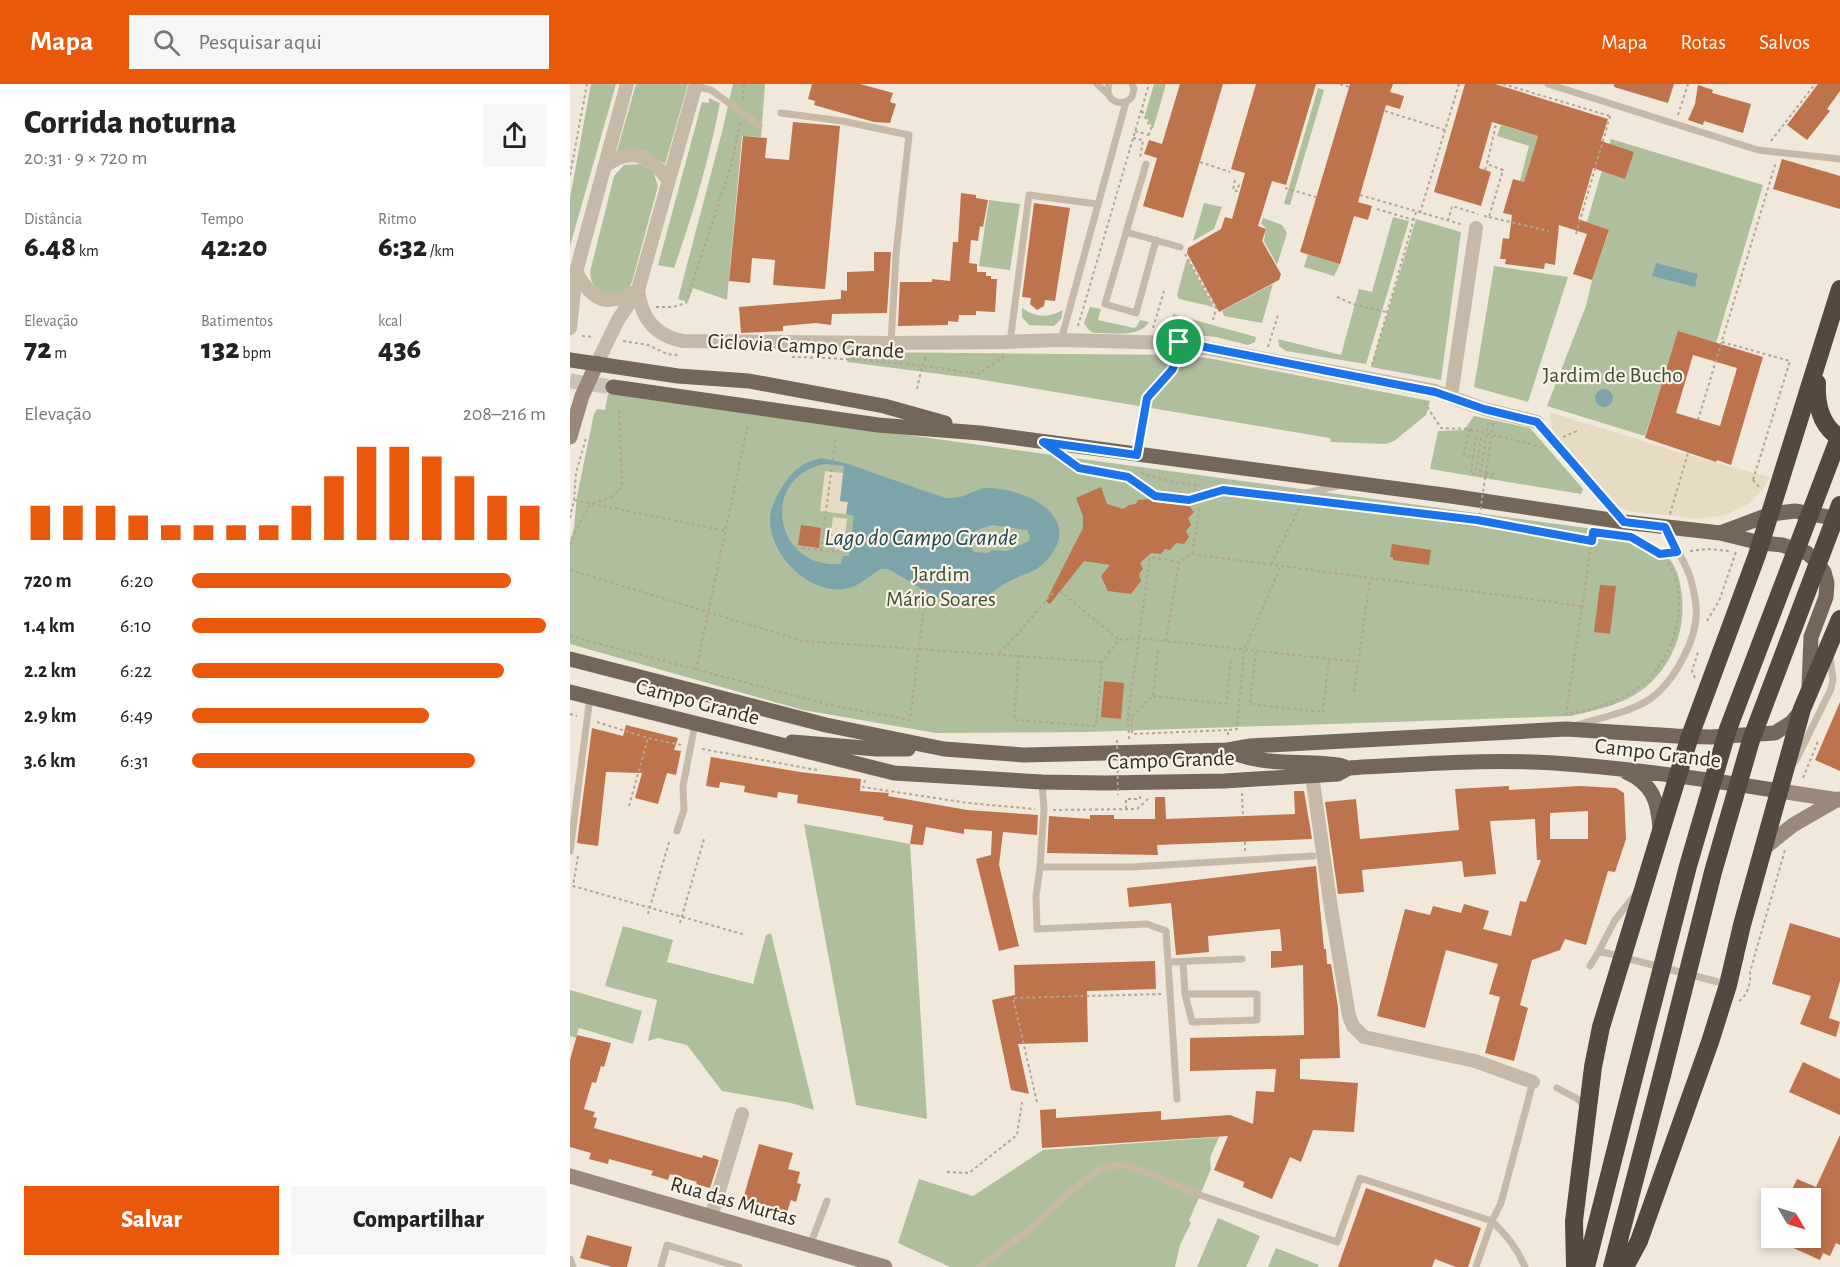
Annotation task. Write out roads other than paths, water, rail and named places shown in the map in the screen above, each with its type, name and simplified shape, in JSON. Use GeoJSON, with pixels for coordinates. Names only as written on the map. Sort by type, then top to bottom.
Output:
{"type":"FeatureCollection","features":[{"type":"Feature","properties":{"kind":"highway"},"geometry":{"type":"LineString","coordinates":[[1575,1267],[1574,1221],[1597,1046],[1677,775],[1771,514],[1840,289]]}},
{"type":"Feature","properties":{"kind":"highway"},"geometry":{"type":"LineString","coordinates":[[1586,1267],[1688,866],[1728,729],[1840,436],[1826,424],[1818,410],[1816,394],[1819,360]]}},
{"type":"Feature","properties":{"kind":"highway"},"geometry":{"type":"LineString","coordinates":[[1612,1267],[1713,872],[1751,740],[1840,505]]}},
{"type":"Feature","properties":{"kind":"highway"},"geometry":{"type":"LineString","coordinates":[[1625,1267],[1639,1241],[1710,1042],[1728,985],[1742,925],[1805,701],[1840,619]]}},
{"type":"Feature","properties":{"kind":"main road"},"geometry":{"type":"LineString","coordinates":[[570,360],[678,376],[749,381],[884,406],[980,433]]}},
{"type":"Feature","properties":{"kind":"main road"},"geometry":{"type":"LineString","coordinates":[[613,387],[878,424],[980,433],[1471,499],[1624,522],[1667,521],[1761,543],[1782,545],[1807,553],[1824,572],[1827,583],[1826,597],[1811,637],[1805,701]]}},
{"type":"Feature","properties":{"kind":"main road"},"geometry":{"type":"LineString","coordinates":[[1720,533],[1771,514],[1795,511],[1840,519]]}},
{"type":"Feature","properties":{"kind":"main road","name":"Campo Grande"},"geometry":{"type":"LineString","coordinates":[[570,659],[826,725],[944,749],[1024,755],[1228,750],[1250,746],[1566,729],[1690,736],[1775,733],[1791,722],[1805,701]]}},
{"type":"Feature","properties":{"kind":"main road","name":"Campo Grande"},"geometry":{"type":"LineString","coordinates":[[570,692],[894,773],[1042,782],[1105,783],[1224,781],[1338,774],[1349,768],[1465,762],[1552,763],[1677,775],[1780,791]]}},
{"type":"Feature","properties":{"kind":"main road"},"geometry":{"type":"LineString","coordinates":[[765,742],[796,741],[878,749],[944,749]]}},
{"type":"Feature","properties":{"kind":"main road"},"geometry":{"type":"LineString","coordinates":[[1228,750],[1254,759],[1349,768]]}},
{"type":"Feature","properties":{"kind":"main road"},"geometry":{"type":"LineString","coordinates":[[1621,769],[1638,777],[1654,795],[1659,808],[1660,833]]}},
{"type":"Feature","properties":{"kind":"street"},"geometry":{"type":"LineString","coordinates":[[570,328],[573,275],[627,84]]}},
{"type":"Feature","properties":{"kind":"street"},"geometry":{"type":"LineString","coordinates":[[570,437],[582,396],[597,363],[618,320],[638,290],[695,85]]}},
{"type":"Feature","properties":{"kind":"street"},"geometry":{"type":"LineString","coordinates":[[604,167],[621,157],[636,156],[653,162],[668,180]]}},
{"type":"Feature","properties":{"kind":"street"},"geometry":{"type":"LineString","coordinates":[[1451,396],[1470,226]]}},
{"type":"Feature","properties":{"kind":"street"},"geometry":{"type":"LineString","coordinates":[[573,275],[590,292],[604,300],[620,299],[638,290]]}},
{"type":"Feature","properties":{"kind":"street"},"geometry":{"type":"LineString","coordinates":[[638,290],[643,314],[660,333],[683,341],[1179,342],[1451,396],[1484,409],[1537,422]]}},
{"type":"Feature","properties":{"kind":"street"},"geometry":{"type":"LineString","coordinates":[[1312,775],[1331,908],[1349,1016],[1353,1026],[1364,1037],[1475,1061],[1533,1082]]}},
{"type":"Feature","properties":{"kind":"street"},"geometry":{"type":"LineString","coordinates":[[1780,791],[1839,800]]}},
{"type":"Feature","properties":{"kind":"street"},"geometry":{"type":"LineString","coordinates":[[1763,849],[1793,825],[1839,800]]}},
{"type":"Feature","properties":{"kind":"street"},"geometry":{"type":"LineString","coordinates":[[711,1217],[742,1114]]}},
{"type":"Feature","properties":{"kind":"street","name":"Rua das Murtas"},"geometry":{"type":"LineString","coordinates":[[570,1176],[885,1267]]}},
{"type":"Feature","properties":{"kind":"lane"},"geometry":{"type":"LineString","coordinates":[[1097,84],[1117,103],[1126,102]]}},
{"type":"Feature","properties":{"kind":"lane"},"geometry":{"type":"LineString","coordinates":[[1108,94],[1109,84]]}},
{"type":"Feature","properties":{"kind":"lane"},"geometry":{"type":"LineString","coordinates":[[1061,340],[1126,102],[1132,96],[1133,84]]}},
{"type":"Feature","properties":{"kind":"lane"},"geometry":{"type":"LineString","coordinates":[[1548,84],[1763,151],[1840,159]]}},
{"type":"Feature","properties":{"kind":"lane"},"geometry":{"type":"LineString","coordinates":[[695,85],[711,90],[759,125]]}},
{"type":"Feature","properties":{"kind":"lane"},"geometry":{"type":"LineString","coordinates":[[781,113],[842,121],[909,135],[896,254],[891,343]]}},
{"type":"Feature","properties":{"kind":"lane"},"geometry":{"type":"LineString","coordinates":[[1146,164],[1105,304],[1136,313],[1156,240]]}},
{"type":"Feature","properties":{"kind":"lane"},"geometry":{"type":"LineString","coordinates":[[1010,342],[1029,195],[1097,204]]}},
{"type":"Feature","properties":{"kind":"lane"},"geometry":{"type":"LineString","coordinates":[[1126,232],[1180,249]]}},
{"type":"Feature","properties":{"kind":"lane"},"geometry":{"type":"LineString","coordinates":[[1537,422],[1624,522]]}},
{"type":"Feature","properties":{"kind":"lane"},"geometry":{"type":"LineString","coordinates":[[1043,442],[1079,468],[1128,477],[1155,496],[1189,500],[1223,490],[1302,494],[1349,484]]}},
{"type":"Feature","properties":{"kind":"lane"},"geometry":{"type":"LineString","coordinates":[[1566,729],[1649,700],[1666,685],[1680,664],[1692,635],[1697,609],[1691,579],[1677,552],[1667,521]]}},
{"type":"Feature","properties":{"kind":"lane"},"geometry":{"type":"LineString","coordinates":[[1780,791],[1831,689],[1833,672],[1829,645]]}},
{"type":"Feature","properties":{"kind":"lane"},"geometry":{"type":"LineString","coordinates":[[570,851],[590,697]]}},
{"type":"Feature","properties":{"kind":"lane"},"geometry":{"type":"LineString","coordinates":[[675,831],[684,810],[683,786],[695,724]]}},
{"type":"Feature","properties":{"kind":"lane"},"geometry":{"type":"LineString","coordinates":[[1042,782],[1044,810],[1036,896],[1037,929],[1147,924],[1166,931],[1177,1099]]}},
{"type":"Feature","properties":{"kind":"lane"},"geometry":{"type":"LineString","coordinates":[[1040,867],[1132,867],[1313,856]]}},
{"type":"Feature","properties":{"kind":"lane"},"geometry":{"type":"LineString","coordinates":[[1590,966],[1615,920],[1644,884]]}},
{"type":"Feature","properties":{"kind":"lane"},"geometry":{"type":"LineString","coordinates":[[1599,951],[1728,985]]}},
{"type":"Feature","properties":{"kind":"lane"},"geometry":{"type":"LineString","coordinates":[[1168,962],[1242,959]]}},
{"type":"Feature","properties":{"kind":"lane"},"geometry":{"type":"LineString","coordinates":[[1183,962],[1185,994],[1192,1022],[1257,1020],[1257,994],[1185,994]]}},
{"type":"Feature","properties":{"kind":"lane"},"geometry":{"type":"LineString","coordinates":[[1476,1267],[1492,1221],[1501,1203],[1533,1082]]}},
{"type":"Feature","properties":{"kind":"lane"},"geometry":{"type":"LineString","coordinates":[[1557,1088],[1576,1098],[1589,1112]]}},
{"type":"Feature","properties":{"kind":"lane"},"geometry":{"type":"LineString","coordinates":[[980,1267],[1030,1229],[1072,1190],[1100,1169],[1122,1164],[1194,1193],[1337,1242],[1360,1178],[1492,1221],[1510,1239],[1525,1267]]}},
{"type":"Feature","properties":{"kind":"lane"},"geometry":{"type":"LineString","coordinates":[[810,1245],[827,1201]]}},
{"type":"Feature","properties":{"kind":"lane"},"geometry":{"type":"LineString","coordinates":[[661,1267],[667,1245],[739,1267]]}},
{"type":"Feature","properties":{"kind":"lane"},"geometry":{"type":"LineString","coordinates":[[570,1259],[573,1267]]}},
{"type":"Feature","properties":{"kind":"water"},"geometry":{"type":"Polygon","coordinates":[[[1656,263],[1698,274],[1695,287],[1652,276],[1656,263]]]}},
{"type":"Feature","properties":{"kind":"water"},"geometry":{"type":"Polygon","coordinates":[[[1604,389],[1610,392],[1613,398],[1610,404],[1604,407],[1598,404],[1595,398],[1598,392],[1604,389]]]}},
{"type":"Feature","properties":{"kind":"water","name":"Lago do Campo Grande"},"geometry":{"type":"Polygon","coordinates":[[[821,458],[845,463],[945,498],[967,495],[985,488],[1020,494],[1047,509],[1056,519],[1059,532],[1057,546],[1042,565],[1011,580],[977,601],[966,603],[944,600],[888,569],[881,569],[850,588],[831,589],[817,585],[793,569],[783,557],[771,531],[770,517],[775,500],[784,484],[796,470],[821,458]],[[825,464],[804,472],[790,486],[783,503],[783,521],[789,538],[801,553],[818,562],[841,564],[843,556],[849,556],[854,516],[846,514],[848,502],[840,501],[844,466],[825,464]],[[992,525],[971,535],[968,543],[974,552],[1007,551],[1029,541],[1030,536],[1027,530],[992,525]]]}},
{"type":"Feature","properties":{"kind":"tunnel"},"geometry":{"type":"LineString","coordinates":[[570,381],[613,387]]}},
{"type":"Feature","properties":{"kind":"park label","name":"Jardim de Bucho"},"geometry":{"type":"Point","coordinates":[1613,374]}},
{"type":"Feature","properties":{"kind":"park label","name":"Jardim Mário Soares"},"geometry":{"type":"Point","coordinates":[941,586]}}]}
